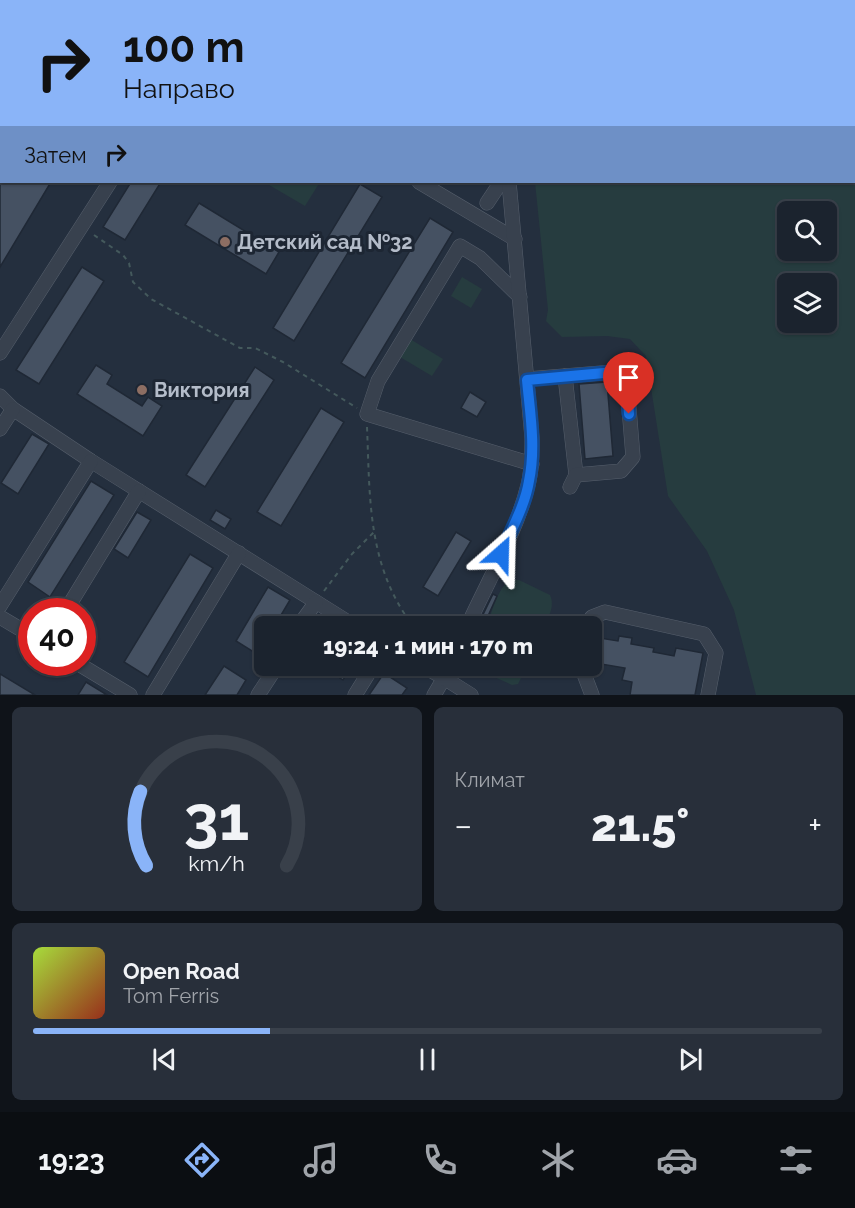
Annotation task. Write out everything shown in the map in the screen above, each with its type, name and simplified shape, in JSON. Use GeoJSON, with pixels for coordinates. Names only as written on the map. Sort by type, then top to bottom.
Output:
{"type":"FeatureCollection","features":[{"type":"Feature","properties":{"kind":"street"},"geometry":{"type":"LineString","coordinates":[[0,353],[109,183]]}},
{"type":"Feature","properties":{"kind":"street"},"geometry":{"type":"LineString","coordinates":[[426,183],[515,239]]}},
{"type":"Feature","properties":{"kind":"street"},"geometry":{"type":"LineString","coordinates":[[487,203],[500,183]]}},
{"type":"Feature","properties":{"kind":"street"},"geometry":{"type":"LineString","coordinates":[[472,616],[517,517],[529,483],[532,464],[532,438],[509,183]]}},
{"type":"Feature","properties":{"kind":"street"},"geometry":{"type":"LineString","coordinates":[[520,297],[480,258],[460,246],[378,381],[367,414],[532,464]]}},
{"type":"Feature","properties":{"kind":"street"},"geometry":{"type":"LineString","coordinates":[[527,380],[565,376],[626,371],[633,457],[621,471],[573,481],[565,376]]}},
{"type":"Feature","properties":{"kind":"street"},"geometry":{"type":"LineString","coordinates":[[0,396],[13,409],[91,461],[338,616]]}},
{"type":"Feature","properties":{"kind":"street"},"geometry":{"type":"LineString","coordinates":[[0,429],[13,409]]}},
{"type":"Feature","properties":{"kind":"street"},"geometry":{"type":"LineString","coordinates":[[0,606],[91,461]]}},
{"type":"Feature","properties":{"kind":"street"},"geometry":{"type":"LineString","coordinates":[[74,598],[139,491]]}},
{"type":"Feature","properties":{"kind":"street"},"geometry":{"type":"LineString","coordinates":[[153,695],[239,553]]}},
{"type":"Feature","properties":{"kind":"street"},"geometry":{"type":"LineString","coordinates":[[306,616],[316,602]]}},
{"type":"Feature","properties":{"kind":"street"},"geometry":{"type":"LineString","coordinates":[[595,616],[605,612],[704,634],[716,653],[708,695]]}},
{"type":"Feature","properties":{"kind":"street"},"geometry":{"type":"LineString","coordinates":[[0,616],[18,627]]}},
{"type":"Feature","properties":{"kind":"street"},"geometry":{"type":"LineString","coordinates":[[96,674],[130,695]]}},
{"type":"Feature","properties":{"kind":"street"},"geometry":{"type":"LineString","coordinates":[[258,695],[270,676]]}},
{"type":"Feature","properties":{"kind":"street"},"geometry":{"type":"LineString","coordinates":[[354,695],[366,676]]}},
{"type":"Feature","properties":{"kind":"street"},"geometry":{"type":"LineString","coordinates":[[434,695],[444,676]]}},
{"type":"Feature","properties":{"kind":"street"},"geometry":{"type":"LineString","coordinates":[[450,676],[471,695]]}},
{"type":"Feature","properties":{"kind":"street"},"geometry":{"type":"LineString","coordinates":[[585,676],[592,695]]}},
{"type":"Feature","properties":{"kind":"path"},"geometry":{"type":"LineString","coordinates":[[94,235],[123,255],[129,263],[133,282],[151,298],[240,348],[255,348],[283,363],[367,414],[374,532],[380,564],[405,616]]}},
{"type":"Feature","properties":{"kind":"path"},"geometry":{"type":"LineString","coordinates":[[316,602],[352,554],[374,532]]}},
{"type":"Feature","properties":{"kind":"green space"},"geometry":{"type":"Polygon","coordinates":[[[266,183],[319,183],[305,206],[266,183]]]}},
{"type":"Feature","properties":{"kind":"green space"},"geometry":{"type":"Polygon","coordinates":[[[535,183],[855,183],[855,695],[756,695],[734,610],[707,551],[668,496],[646,356],[630,339],[607,336],[562,337],[546,321],[548,310],[535,183]]]}},
{"type":"Feature","properties":{"kind":"green space"},"geometry":{"type":"Polygon","coordinates":[[[462,277],[482,289],[471,308],[451,296],[462,277]]]}},
{"type":"Feature","properties":{"kind":"green space"},"geometry":{"type":"Polygon","coordinates":[[[410,339],[443,359],[432,376],[400,357],[410,339]]]}},
{"type":"Feature","properties":{"kind":"green space"},"geometry":{"type":"Polygon","coordinates":[[[519,580],[550,595],[552,607],[549,616],[490,616],[506,583],[519,580]]]}},
{"type":"Feature","properties":{"kind":"green space"},"geometry":{"type":"Polygon","coordinates":[[[492,676],[522,676],[518,684],[512,685],[492,676]]]}},
{"type":"Feature","properties":{"kind":"building"},"geometry":{"type":"Polygon","coordinates":[[[0,183],[50,183],[0,267],[0,183]]]}},
{"type":"Feature","properties":{"kind":"building"},"geometry":{"type":"Polygon","coordinates":[[[130,183],[160,183],[125,240],[103,227],[130,183]]]}},
{"type":"Feature","properties":{"kind":"building"},"geometry":{"type":"Polygon","coordinates":[[[360,184],[382,197],[294,341],[273,328],[360,184]]]}},
{"type":"Feature","properties":{"kind":"building"},"geometry":{"type":"Polygon","coordinates":[[[199,203],[279,252],[266,274],[185,225],[199,203]]]}},
{"type":"Feature","properties":{"kind":"building"},"geometry":{"type":"Polygon","coordinates":[[[430,218],[453,232],[365,378],[341,363],[430,218]]]}},
{"type":"Feature","properties":{"kind":"building"},"geometry":{"type":"Polygon","coordinates":[[[82,267],[104,281],[39,384],[16,370],[82,267]]]}},
{"type":"Feature","properties":{"kind":"building"},"geometry":{"type":"Polygon","coordinates":[[[96,365],[112,375],[107,384],[142,406],[148,397],[162,406],[143,436],[77,394],[96,365]]]}},
{"type":"Feature","properties":{"kind":"building"},"geometry":{"type":"Polygon","coordinates":[[[255,367],[274,380],[205,487],[186,475],[255,367]]]}},
{"type":"Feature","properties":{"kind":"building"},"geometry":{"type":"Polygon","coordinates":[[[607,382],[613,456],[585,459],[579,384],[607,382]]]}},
{"type":"Feature","properties":{"kind":"building"},"geometry":{"type":"Polygon","coordinates":[[[470,392],[486,402],[477,417],[461,408],[470,392]]]}},
{"type":"Feature","properties":{"kind":"building"},"geometry":{"type":"Polygon","coordinates":[[[321,408],[344,422],[281,526],[257,512],[321,408]]]}},
{"type":"Feature","properties":{"kind":"building"},"geometry":{"type":"Polygon","coordinates":[[[32,434],[49,444],[18,494],[1,483],[32,434]]]}},
{"type":"Feature","properties":{"kind":"building"},"geometry":{"type":"Polygon","coordinates":[[[91,481],[114,495],[50,597],[28,582],[91,481]]]}},
{"type":"Feature","properties":{"kind":"building"},"geometry":{"type":"Polygon","coordinates":[[[216,510],[231,519],[225,529],[210,520],[216,510]]]}},
{"type":"Feature","properties":{"kind":"building"},"geometry":{"type":"Polygon","coordinates":[[[137,512],[151,520],[128,558],[114,549],[137,512]]]}},
{"type":"Feature","properties":{"kind":"building"},"geometry":{"type":"Polygon","coordinates":[[[456,532],[471,541],[438,596],[423,587],[456,532]]]}},
{"type":"Feature","properties":{"kind":"building"},"geometry":{"type":"Polygon","coordinates":[[[190,554],[213,568],[148,677],[124,662],[190,554]]]}},
{"type":"Feature","properties":{"kind":"building"},"geometry":{"type":"Polygon","coordinates":[[[268,587],[290,600],[281,616],[254,616],[254,652],[236,641],[268,587]]]}},
{"type":"Feature","properties":{"kind":"building"},"geometry":{"type":"Polygon","coordinates":[[[493,594],[497,596],[488,616],[482,616],[493,594]]]}},
{"type":"Feature","properties":{"kind":"building"},"geometry":{"type":"Polygon","coordinates":[[[619,636],[632,638],[631,644],[654,648],[653,652],[674,656],[676,648],[703,653],[695,695],[630,695],[632,682],[622,680],[625,668],[602,664],[602,638],[618,641],[619,636]]]}},
{"type":"Feature","properties":{"kind":"building"},"geometry":{"type":"Polygon","coordinates":[[[224,666],[246,680],[237,695],[205,695],[224,666]]]}},
{"type":"Feature","properties":{"kind":"building"},"geometry":{"type":"Polygon","coordinates":[[[0,674],[35,695],[0,695],[0,674]]]}},
{"type":"Feature","properties":{"kind":"building"},"geometry":{"type":"Polygon","coordinates":[[[382,676],[389,676],[407,688],[402,695],[369,695],[382,676]]]}},
{"type":"Feature","properties":{"kind":"building"},"geometry":{"type":"Polygon","coordinates":[[[86,682],[107,695],[78,695],[86,682]]]}},
{"type":"Feature","properties":{"kind":"place","name":"Детский сад №32"},"geometry":{"type":"Point","coordinates":[225,242]}},
{"type":"Feature","properties":{"kind":"place","name":"Виктория"},"geometry":{"type":"Point","coordinates":[142,390]}},
{"type":"Feature","properties":{"kind":"route"},"geometry":{"type":"LineString","coordinates":[[501,554],[523,501],[532,464],[527,380],[626,371],[629,414]]}}]}
